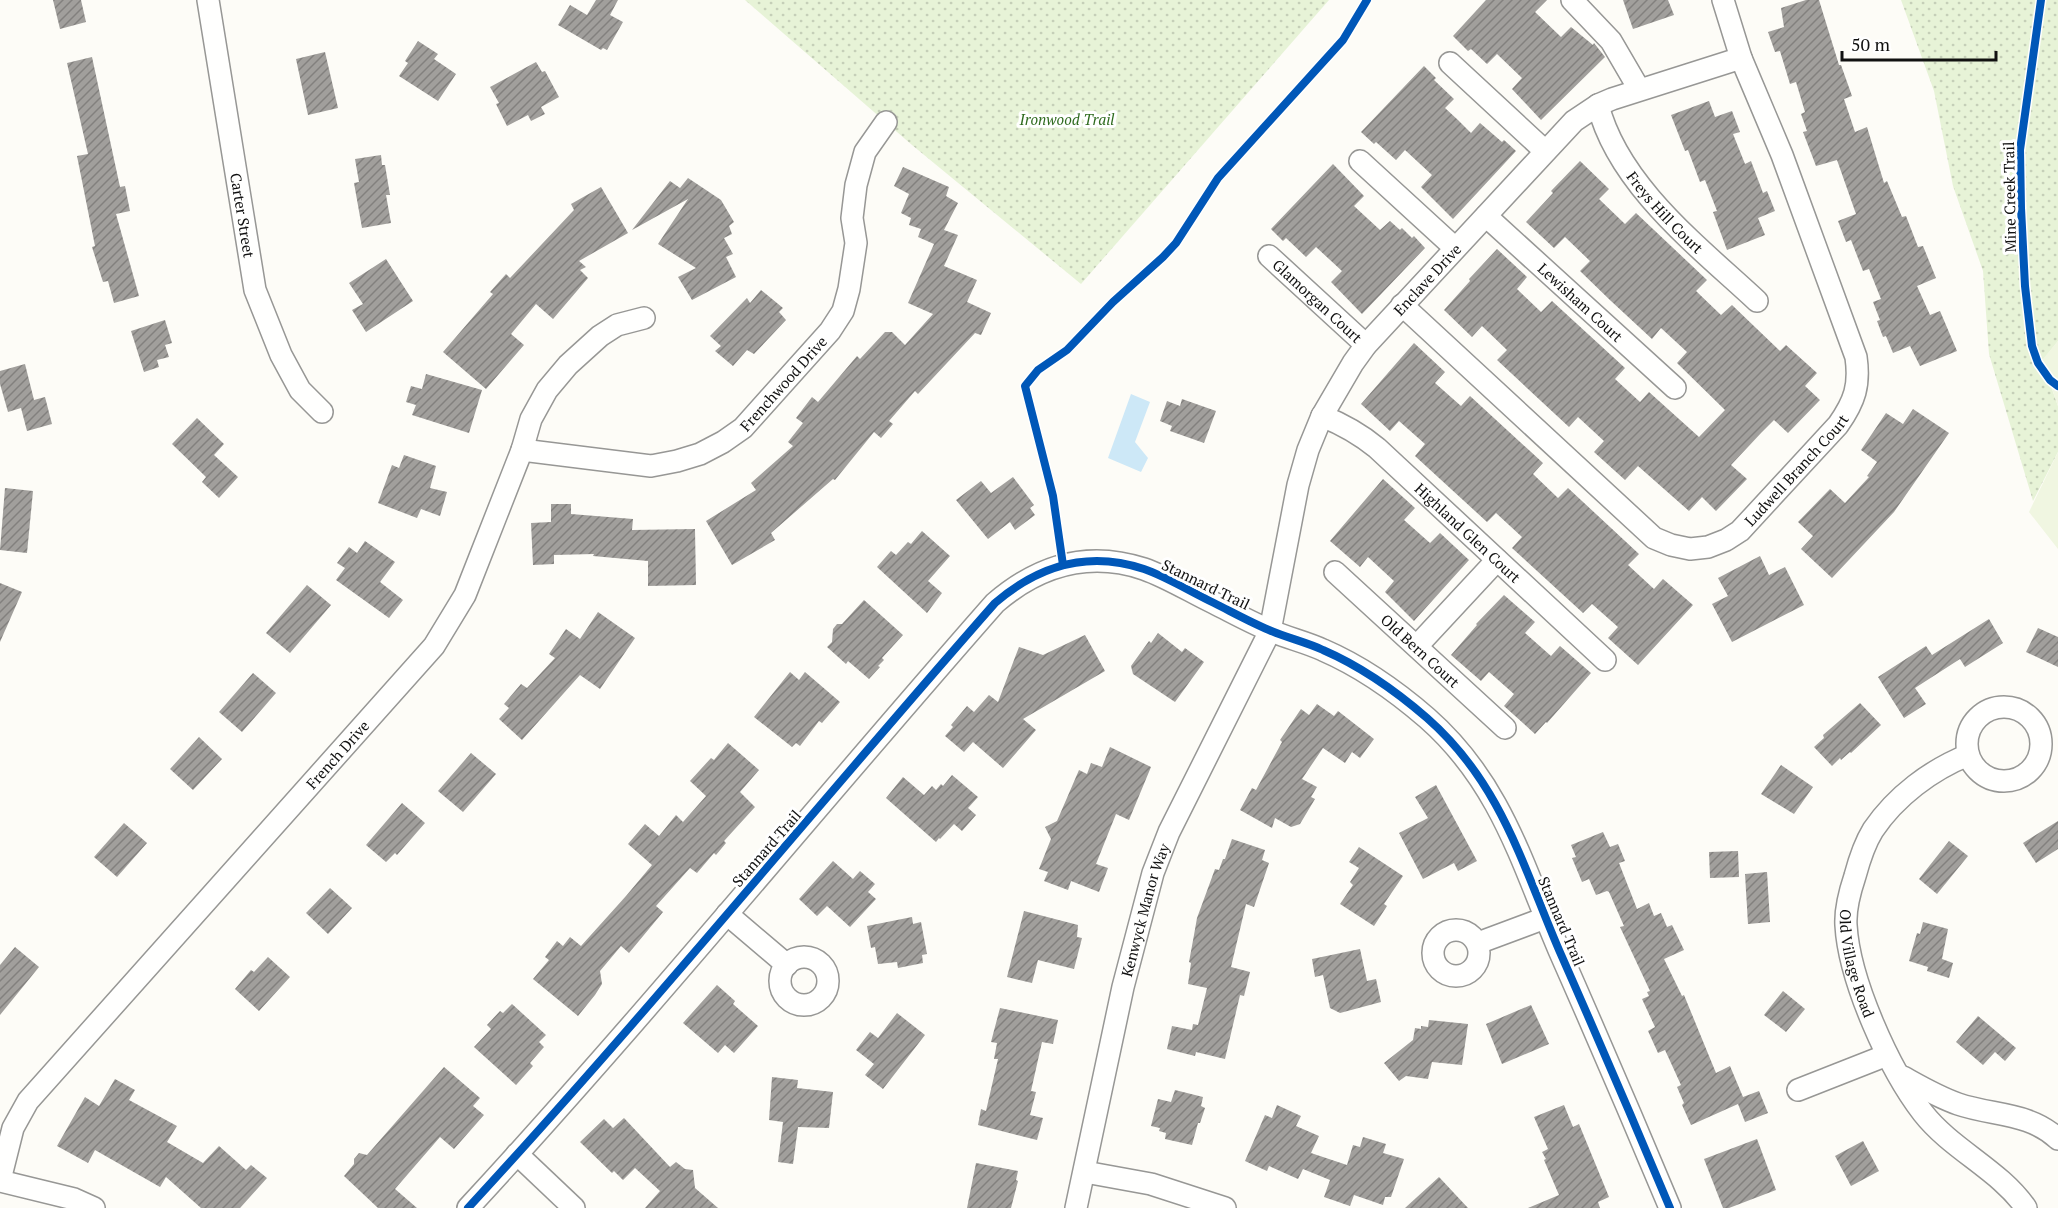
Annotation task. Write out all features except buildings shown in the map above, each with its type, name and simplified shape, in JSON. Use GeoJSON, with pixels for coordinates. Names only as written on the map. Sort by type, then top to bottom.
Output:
{"type":"FeatureCollection","features":[{"type":"Feature","properties":{"kind":"street","name":"Carter Street"},"geometry":{"type":"LineString","coordinates":[[208,0],[255,290],[281,355],[300,390],[322,412]]}},
{"type":"Feature","properties":{"kind":"street"},"geometry":{"type":"LineString","coordinates":[[1572,0],[1611,41],[1639,89]]}},
{"type":"Feature","properties":{"kind":"street","name":"Ludwell Branch Court"},"geometry":{"type":"LineString","coordinates":[[1402,305],[1654,538],[1690,549],[1708,547],[1740,531],[1838,425],[1849,410],[1856,393],[1859,376],[1856,357],[1778,144],[1741,58],[1723,0]]}},
{"type":"Feature","properties":{"kind":"street","name":"Enclave Drive"},"geometry":{"type":"LineString","coordinates":[[1270,631],[1298,485],[1308,450],[1322,416],[1366,345],[1574,121],[1598,105],[1639,89],[1741,58]]}},
{"type":"Feature","properties":{"kind":"street"},"geometry":{"type":"LineString","coordinates":[[1450,63],[1545,151]]}},
{"type":"Feature","properties":{"kind":"street","name":"Freys Hill Court"},"geometry":{"type":"LineString","coordinates":[[1598,105],[1602,123],[1642,190],[1662,213],[1757,301]]}},
{"type":"Feature","properties":{"kind":"street","name":"Frenchwood Drive"},"geometry":{"type":"LineString","coordinates":[[522,450],[651,465],[700,454],[743,428],[830,331],[843,311],[856,243],[852,218],[856,185],[865,152],[886,122]]}},
{"type":"Feature","properties":{"kind":"street"},"geometry":{"type":"LineString","coordinates":[[1360,161],[1455,248]]}},
{"type":"Feature","properties":{"kind":"street","name":"Lewisham Court"},"geometry":{"type":"LineString","coordinates":[[1486,216],[1675,388]]}},
{"type":"Feature","properties":{"kind":"street","name":"Glamorgan Court"},"geometry":{"type":"LineString","coordinates":[[1269,256],[1366,345]]}},
{"type":"Feature","properties":{"kind":"street","name":"French Drive"},"geometry":{"type":"LineString","coordinates":[[0,1181],[13,1128],[28,1101],[434,646],[465,595],[522,450],[531,419],[547,390],[588,346],[617,325],[644,318]]}},
{"type":"Feature","properties":{"kind":"street","name":"Highland Glen Court"},"geometry":{"type":"LineString","coordinates":[[1322,416],[1365,438],[1605,660]]}},
{"type":"Feature","properties":{"kind":"street"},"geometry":{"type":"LineString","coordinates":[[1417,646],[1497,560]]}},
{"type":"Feature","properties":{"kind":"street","name":"Stannard Trail"},"geometry":{"type":"LineString","coordinates":[[468,1208],[727,914],[995,603],[1014,586],[1036,574],[1085,561],[1118,562],[1145,569],[1270,631],[1323,650],[1363,671],[1425,717],[1450,740],[1485,785],[1518,849],[1545,918],[1670,1208]]}},
{"type":"Feature","properties":{"kind":"street","name":"Old Bern Court"},"geometry":{"type":"LineString","coordinates":[[1335,572],[1506,728]]}},
{"type":"Feature","properties":{"kind":"street","name":"Kenwyck Manor Way"},"geometry":{"type":"LineString","coordinates":[[1076,1208],[1123,987],[1153,873],[1173,822],[1270,631]]}},
{"type":"Feature","properties":{"kind":"street","name":"Old Village Road"},"geometry":{"type":"LineString","coordinates":[[1968,755],[1946,764],[1922,780],[1894,805],[1873,830],[1859,861],[1850,892],[1846,924],[1851,956],[1860,988],[1892,1064],[1923,1113],[1942,1133],[2007,1186],[2026,1208]]}},
{"type":"Feature","properties":{"kind":"street"},"geometry":{"type":"LineString","coordinates":[[727,914],[787,964]]}},
{"type":"Feature","properties":{"kind":"street"},"geometry":{"type":"LineString","coordinates":[[1478,943],[1545,918]]}},
{"type":"Feature","properties":{"kind":"street"},"geometry":{"type":"LineString","coordinates":[[1798,1090],[1892,1064],[1927,1091],[1959,1105],[2033,1121],[2058,1139]]}},
{"type":"Feature","properties":{"kind":"street"},"geometry":{"type":"LineString","coordinates":[[517,1154],[574,1208]]}},
{"type":"Feature","properties":{"kind":"street"},"geometry":{"type":"LineString","coordinates":[[1085,1172],[1151,1184],[1225,1208]]}},
{"type":"Feature","properties":{"kind":"street"},"geometry":{"type":"LineString","coordinates":[[0,1181],[74,1199],[94,1208]]}},
{"type":"Feature","properties":{"kind":"green space","name":"Ironwood Trail"},"geometry":{"type":"Polygon","coordinates":[[[745,0],[1329,0],[1081,284],[912,145],[745,0]]]}},
{"type":"Feature","properties":{"kind":"green space"},"geometry":{"type":"Polygon","coordinates":[[[1901,0],[2058,0],[2058,341],[2042,361],[2058,406],[2058,452],[2033,501],[1989,354],[1983,271],[1953,186],[1934,91],[1901,0]]]}},
{"type":"Feature","properties":{"kind":"green space"},"geometry":{"type":"Polygon","coordinates":[[[2058,341],[2058,406],[2042,360],[2058,341]]]}},
{"type":"Feature","properties":{"kind":"green space"},"geometry":{"type":"Polygon","coordinates":[[[2058,452],[2058,549],[2029,512],[2058,452]]]}},
{"type":"Feature","properties":{"kind":"water"},"geometry":{"type":"Polygon","coordinates":[[[1131,394],[1150,402],[1135,442],[1148,458],[1141,472],[1108,458],[1131,394]]]}},
{"type":"Feature","properties":{"kind":"cycle path"},"geometry":{"type":"LineString","coordinates":[[1063,565],[1053,496],[1025,386],[1038,370],[1067,350],[1113,302],[1176,243],[1218,178],[1343,40],[1367,0]]}},
{"type":"Feature","properties":{"kind":"cycle path","name":"Mine Creek Trail"},"geometry":{"type":"LineString","coordinates":[[2041,0],[2020,150],[2021,208],[2025,286],[2032,346],[2038,363],[2050,380],[2058,386]]}},
{"type":"Feature","properties":{"kind":"cycle path"},"geometry":{"type":"LineString","coordinates":[[468,1208],[602,1059],[995,603],[1028,579],[1046,571],[1064,565],[1103,561],[1123,563],[1153,572],[1262,627],[1337,656],[1378,680],[1427,718],[1452,743],[1492,797],[1507,826],[1670,1208]]}}]}
